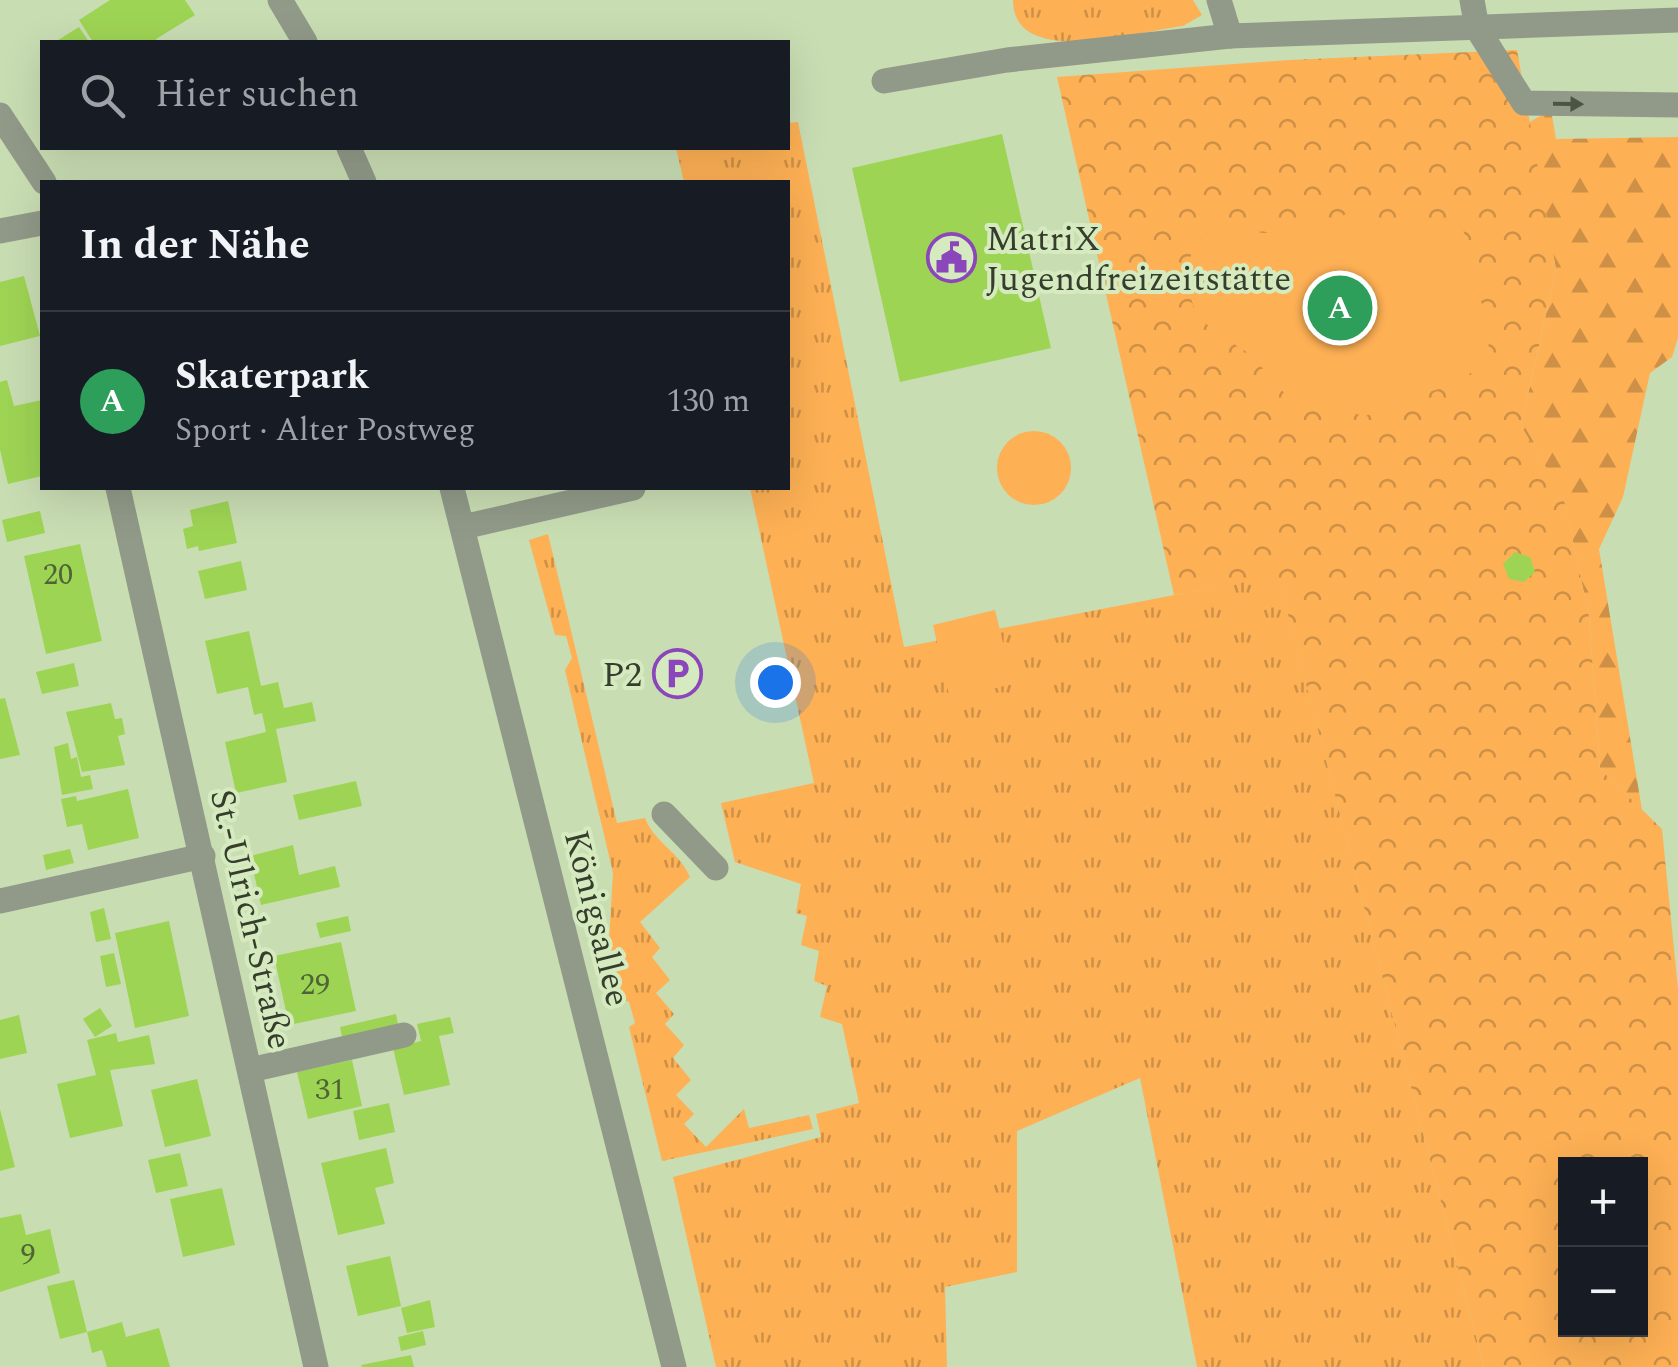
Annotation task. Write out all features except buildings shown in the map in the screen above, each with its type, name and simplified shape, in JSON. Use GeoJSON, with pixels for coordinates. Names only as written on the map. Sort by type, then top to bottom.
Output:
{"type":"FeatureCollection","features":[{"type":"Feature","properties":{"kind":"street"},"geometry":{"type":"LineString","coordinates":[[280,0],[304,40]]}},
{"type":"Feature","properties":{"kind":"street"},"geometry":{"type":"LineString","coordinates":[[1219,0],[1230,36]]}},
{"type":"Feature","properties":{"kind":"street"},"geometry":{"type":"LineString","coordinates":[[1472,0],[1478,28],[1524,103],[1678,105]]}},
{"type":"Feature","properties":{"kind":"street"},"geometry":{"type":"LineString","coordinates":[[884,82],[1007,60],[1230,36],[1339,29],[1678,20]]}},
{"type":"Feature","properties":{"kind":"street"},"geometry":{"type":"LineString","coordinates":[[0,115],[43,180]]}},
{"type":"Feature","properties":{"kind":"street"},"geometry":{"type":"LineString","coordinates":[[350,150],[363,180]]}},
{"type":"Feature","properties":{"kind":"street"},"geometry":{"type":"LineString","coordinates":[[0,231],[40,222]]}},
{"type":"Feature","properties":{"kind":"street","name":"St.-Ulrich-Straße"},"geometry":{"type":"LineString","coordinates":[[118,490],[316,1367]]}},
{"type":"Feature","properties":{"kind":"street","name":"Königsallee"},"geometry":{"type":"LineString","coordinates":[[453,490],[674,1367]]}},
{"type":"Feature","properties":{"kind":"street"},"geometry":{"type":"LineString","coordinates":[[463,528],[624,490]]}},
{"type":"Feature","properties":{"kind":"street"},"geometry":{"type":"LineString","coordinates":[[664,814],[716,868]]}},
{"type":"Feature","properties":{"kind":"street"},"geometry":{"type":"LineString","coordinates":[[0,901],[203,856]]}},
{"type":"Feature","properties":{"kind":"street"},"geometry":{"type":"LineString","coordinates":[[250,1070],[404,1035]]}},
{"type":"Feature","properties":{"kind":"green space"},"geometry":{"type":"Polygon","coordinates":[[[1013,0],[1193,0],[1202,15],[1183,26],[1139,34],[1056,40],[1034,34],[1019,21],[1013,0]]]}},
{"type":"Feature","properties":{"kind":"green space"},"geometry":{"type":"Polygon","coordinates":[[[1517,50],[1556,269],[1521,426],[1563,495],[1589,616],[1600,769],[1662,829],[1678,989],[1678,1367],[1484,1367],[1278,576],[1174,595],[1057,77],[1289,60],[1517,50]]]}},
{"type":"Feature","properties":{"kind":"green space"},"geometry":{"type":"Polygon","coordinates":[[[1551,110],[1556,139],[1678,137],[1678,338],[1672,357],[1650,373],[1623,497],[1599,549],[1642,810],[1600,769],[1589,616],[1563,496],[1521,426],[1556,269],[1528,123],[1551,110]]]}},
{"type":"Feature","properties":{"kind":"green space"},"geometry":{"type":"Polygon","coordinates":[[[798,122],[904,647],[1278,575],[1484,1367],[1197,1367],[1140,1078],[1017,1131],[1017,1272],[945,1287],[947,1367],[716,1367],[673,1177],[821,1137],[816,1114],[859,1103],[842,1024],[820,1017],[827,986],[814,981],[819,951],[801,945],[807,916],[796,913],[801,884],[735,862],[721,803],[814,783],[750,490],[790,490],[790,180],[684,180],[676,150],[790,150],[790,123],[798,122]]]}},
{"type":"Feature","properties":{"kind":"green space"},"geometry":{"type":"Polygon","coordinates":[[[1356,207],[1391,228],[1403,229],[1432,218],[1461,226],[1476,260],[1473,286],[1492,323],[1487,356],[1461,383],[1428,392],[1415,403],[1364,416],[1287,396],[1251,355],[1211,329],[1196,312],[1186,286],[1189,259],[1201,237],[1212,230],[1322,230],[1356,207]]]}},
{"type":"Feature","properties":{"kind":"green space"},"geometry":{"type":"Polygon","coordinates":[[[1034,431],[1048,433],[1060,442],[1069,454],[1069,482],[1060,494],[1048,503],[1034,505],[1020,503],[1008,494],[999,482],[997,468],[999,454],[1008,442],[1020,433],[1034,431]]]}},
{"type":"Feature","properties":{"kind":"green space"},"geometry":{"type":"Polygon","coordinates":[[[548,534],[617,823],[645,818],[690,877],[640,922],[660,948],[652,957],[670,980],[656,993],[674,1014],[665,1024],[684,1045],[673,1058],[691,1080],[676,1095],[694,1114],[684,1124],[706,1147],[744,1109],[749,1128],[809,1115],[813,1129],[662,1161],[629,1027],[635,1023],[629,1002],[623,1000],[609,941],[613,873],[565,670],[572,658],[566,636],[555,635],[529,540],[548,534]]]}},
{"type":"Feature","properties":{"kind":"green space"},"geometry":{"type":"Polygon","coordinates":[[[995,610],[1013,684],[950,699],[933,625],[995,610]]]}},
{"type":"Feature","properties":{"kind":"place","name":"MatriX Jugendfreizeitstätte"},"geometry":{"type":"Point","coordinates":[951,258]}},
{"type":"Feature","properties":{"kind":"place","name":"Skaterpark"},"geometry":{"type":"Point","coordinates":[1340,308]}},
{"type":"Feature","properties":{"kind":"place","name":"P2"},"geometry":{"type":"Point","coordinates":[677,674]}}]}
